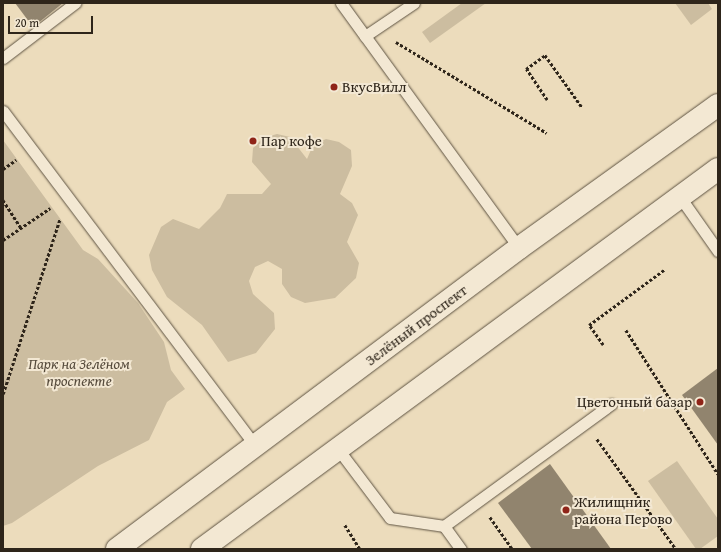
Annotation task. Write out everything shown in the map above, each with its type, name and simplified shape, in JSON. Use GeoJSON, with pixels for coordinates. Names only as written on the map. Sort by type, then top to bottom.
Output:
{"type":"FeatureCollection","features":[{"type":"Feature","properties":{"kind":"main road","name":"Зелёный проспект"},"geometry":{"type":"LineString","coordinates":[[117,549],[519,248],[718,105]]}},
{"type":"Feature","properties":{"kind":"main road"},"geometry":{"type":"LineString","coordinates":[[202,549],[718,169]]}},
{"type":"Feature","properties":{"kind":"lane"},"geometry":{"type":"LineString","coordinates":[[3,58],[75,3]]}},
{"type":"Feature","properties":{"kind":"lane"},"geometry":{"type":"LineString","coordinates":[[341,3],[519,248]]}},
{"type":"Feature","properties":{"kind":"lane"},"geometry":{"type":"LineString","coordinates":[[365,36],[414,3]]}},
{"type":"Feature","properties":{"kind":"lane"},"geometry":{"type":"LineString","coordinates":[[3,111],[254,445]]}},
{"type":"Feature","properties":{"kind":"lane"},"geometry":{"type":"LineString","coordinates":[[680,197],[718,251]]}},
{"type":"Feature","properties":{"kind":"lane"},"geometry":{"type":"LineString","coordinates":[[338,449],[390,518],[444,526],[611,404]]}},
{"type":"Feature","properties":{"kind":"lane"},"geometry":{"type":"LineString","coordinates":[[444,526],[461,549]]}},
{"type":"Feature","properties":{"kind":"path"},"geometry":{"type":"LineString","coordinates":[[389,38],[547,133]]}},
{"type":"Feature","properties":{"kind":"path"},"geometry":{"type":"LineString","coordinates":[[548,100],[526,69],[546,55],[582,107]]}},
{"type":"Feature","properties":{"kind":"path"},"geometry":{"type":"LineString","coordinates":[[3,240],[67,197]]}},
{"type":"Feature","properties":{"kind":"path"},"geometry":{"type":"LineString","coordinates":[[3,394],[67,197]]}},
{"type":"Feature","properties":{"kind":"path"},"geometry":{"type":"LineString","coordinates":[[3,200],[21,228]]}},
{"type":"Feature","properties":{"kind":"path"},"geometry":{"type":"LineString","coordinates":[[603,345],[589,325],[664,270]]}},
{"type":"Feature","properties":{"kind":"path"},"geometry":{"type":"LineString","coordinates":[[626,330],[718,474]]}},
{"type":"Feature","properties":{"kind":"path"},"geometry":{"type":"LineString","coordinates":[[586,423],[676,549]]}},
{"type":"Feature","properties":{"kind":"path"},"geometry":{"type":"LineString","coordinates":[[478,501],[512,549]]}},
{"type":"Feature","properties":{"kind":"path"},"geometry":{"type":"LineString","coordinates":[[345,525],[360,549]]}},
{"type":"Feature","properties":{"kind":"green space"},"geometry":{"type":"Polygon","coordinates":[[[462,3],[486,3],[430,43],[422,32],[462,3]]]}},
{"type":"Feature","properties":{"kind":"green space"},"geometry":{"type":"Polygon","coordinates":[[[675,3],[708,3],[712,9],[691,25],[675,3]]]}},
{"type":"Feature","properties":{"kind":"green space"},"geometry":{"type":"Polygon","coordinates":[[[277,134],[290,137],[307,159],[313,145],[326,139],[339,142],[351,150],[352,166],[340,194],[352,203],[358,215],[347,242],[359,263],[356,278],[335,298],[305,303],[291,297],[282,284],[282,269],[268,261],[255,267],[249,281],[253,294],[274,313],[275,329],[256,353],[228,362],[202,325],[167,297],[152,270],[149,255],[161,227],[173,219],[199,229],[220,208],[227,194],[262,194],[271,184],[252,162],[253,148],[263,138],[277,134]]]}},
{"type":"Feature","properties":{"kind":"green space","name":"Парк на Зелёном проспекте"},"geometry":{"type":"Polygon","coordinates":[[[3,140],[83,250],[98,259],[138,303],[164,342],[171,370],[185,389],[167,402],[149,440],[98,466],[12,523],[3,526],[3,140]]]}},
{"type":"Feature","properties":{"kind":"green space"},"geometry":{"type":"Polygon","coordinates":[[[677,461],[718,519],[718,536],[700,549],[696,549],[648,481],[677,461]]]}},
{"type":"Feature","properties":{"kind":"building"},"geometry":{"type":"Polygon","coordinates":[[[15,3],[63,3],[33,27],[15,3]]]}},
{"type":"Feature","properties":{"kind":"building"},"geometry":{"type":"Polygon","coordinates":[[[718,368],[718,445],[682,395],[718,368]]]}},
{"type":"Feature","properties":{"kind":"building"},"geometry":{"type":"Polygon","coordinates":[[[550,464],[611,549],[532,549],[498,503],[550,464]]]}},
{"type":"Feature","properties":{"kind":"place","name":"ВкусВилл"},"geometry":{"type":"Point","coordinates":[334,87]}},
{"type":"Feature","properties":{"kind":"place","name":"Пар кофе"},"geometry":{"type":"Point","coordinates":[253,141]}},
{"type":"Feature","properties":{"kind":"place","name":"Цветочный базар"},"geometry":{"type":"Point","coordinates":[700,402]}},
{"type":"Feature","properties":{"kind":"place","name":"Жилищник района Перово"},"geometry":{"type":"Point","coordinates":[566,510]}}]}
